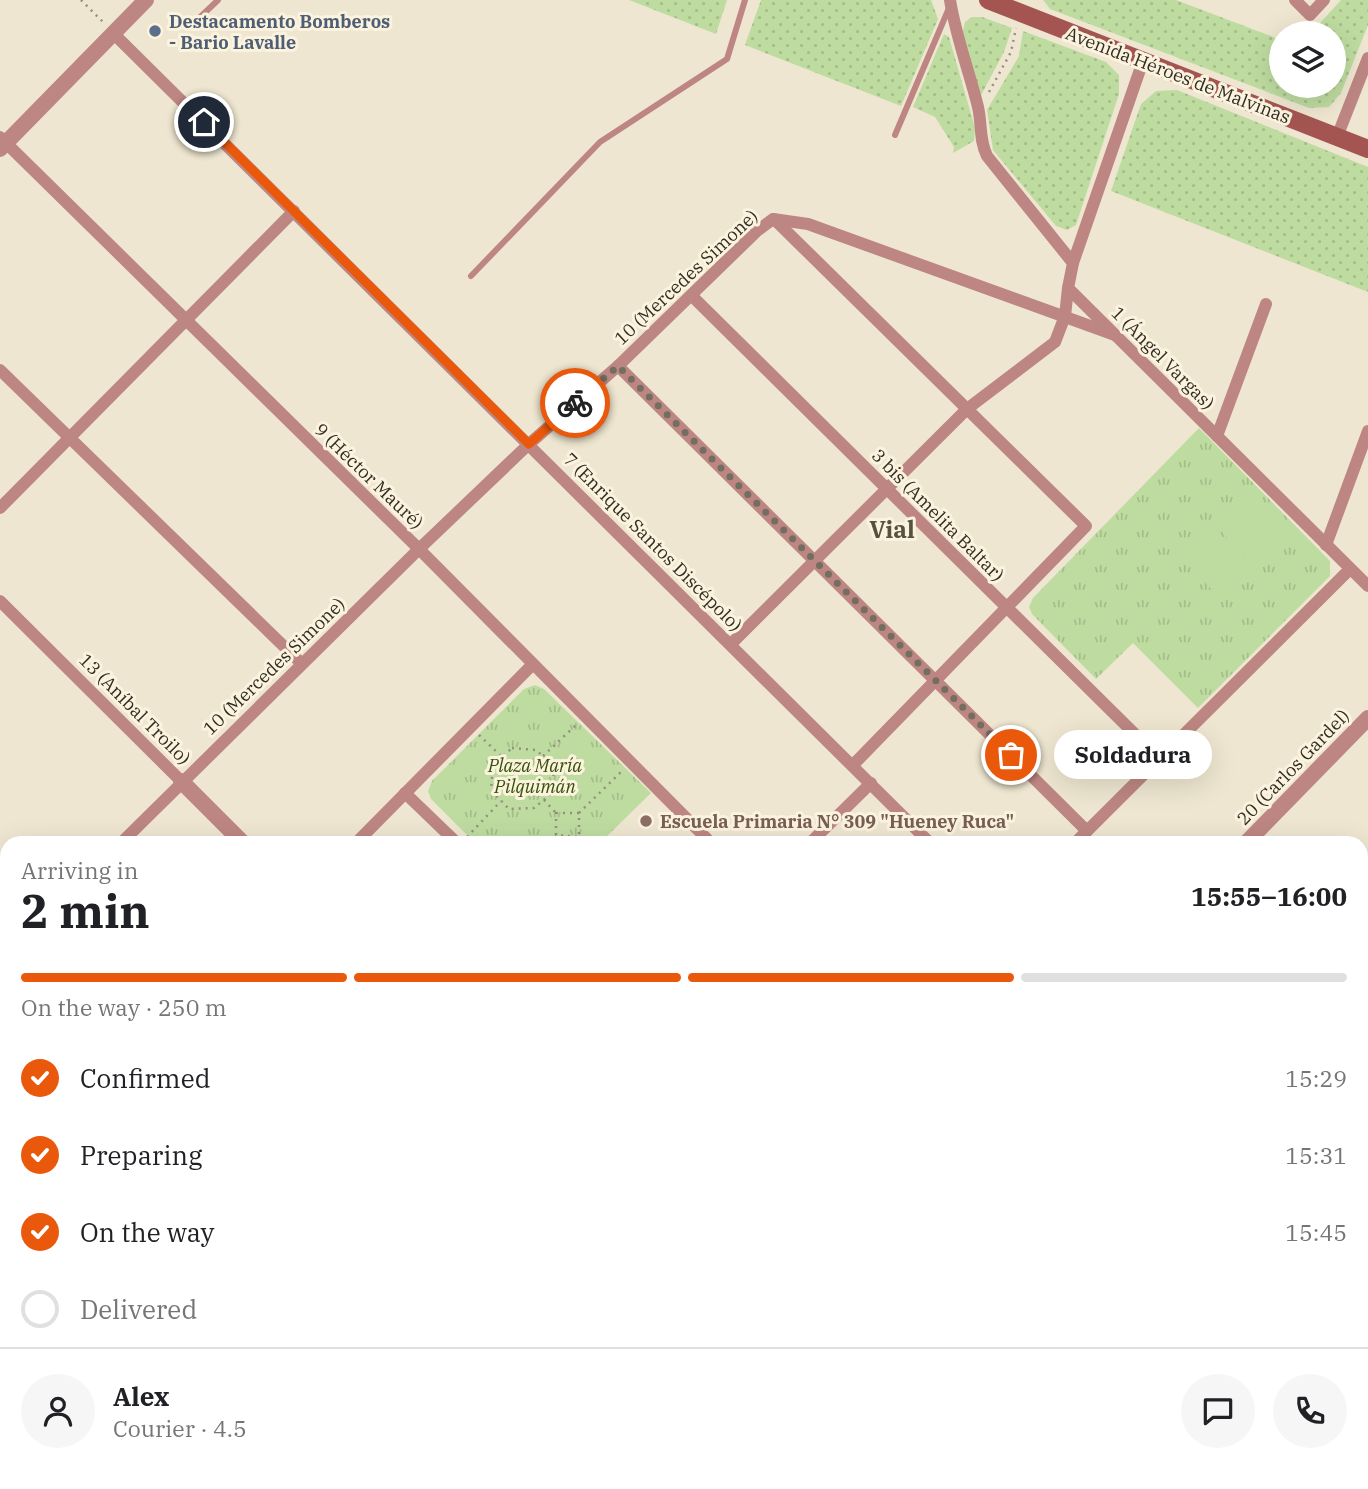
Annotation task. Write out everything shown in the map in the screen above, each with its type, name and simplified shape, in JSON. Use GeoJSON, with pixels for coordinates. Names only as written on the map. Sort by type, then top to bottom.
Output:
{"type":"FeatureCollection","features":[{"type":"Feature","properties":{"kind":"main road","name":"Avenida Héroes de Malvinas"},"geometry":{"type":"LineString","coordinates":[[988,0],[1017,7],[1143,61],[1368,149]]}},
{"type":"Feature","properties":{"kind":"street"},"geometry":{"type":"LineString","coordinates":[[2,143],[146,0]]}},
{"type":"Feature","properties":{"kind":"street"},"geometry":{"type":"LineString","coordinates":[[1295,0],[1310,15],[1324,0]]}},
{"type":"Feature","properties":{"kind":"street"},"geometry":{"type":"LineString","coordinates":[[951,1],[956,34],[979,110],[981,143],[987,156],[1073,263]]}},
{"type":"Feature","properties":{"kind":"street","name":"7 (Enrique Santos Discépolo)"},"geometry":{"type":"LineString","coordinates":[[114,34],[923,836]]}},
{"type":"Feature","properties":{"kind":"street"},"geometry":{"type":"LineString","coordinates":[[1337,137],[1368,58]]}},
{"type":"Feature","properties":{"kind":"street"},"geometry":{"type":"LineString","coordinates":[[732,644],[967,409],[1055,342],[1065,316],[1073,263],[1143,61]]}},
{"type":"Feature","properties":{"kind":"street","name":"9 (Héctor Mauré)"},"geometry":{"type":"LineString","coordinates":[[2,143],[419,550],[704,836]]}},
{"type":"Feature","properties":{"kind":"street"},"geometry":{"type":"LineString","coordinates":[[0,508],[294,211]]}},
{"type":"Feature","properties":{"kind":"street"},"geometry":{"type":"LineString","coordinates":[[773,219],[1086,526],[853,765]]}},
{"type":"Feature","properties":{"kind":"street","name":"10 (Mercedes Simone)"},"geometry":{"type":"LineString","coordinates":[[128,836],[301,663],[529,444],[618,366],[757,231],[773,219],[808,224],[1115,335]]}},
{"type":"Feature","properties":{"kind":"street","name":"1 (Ángel Vargas)"},"geometry":{"type":"LineString","coordinates":[[1068,288],[1368,586]]}},
{"type":"Feature","properties":{"kind":"street","name":"3 bis (Amelita Baltar)"},"geometry":{"type":"LineString","coordinates":[[692,296],[1160,759]]}},
{"type":"Feature","properties":{"kind":"street"},"geometry":{"type":"LineString","coordinates":[[1217,436],[1266,304]]}},
{"type":"Feature","properties":{"kind":"street"},"geometry":{"type":"LineString","coordinates":[[618,366],[1087,831]]}},
{"type":"Feature","properties":{"kind":"street"},"geometry":{"type":"LineString","coordinates":[[0,370],[301,663]]}},
{"type":"Feature","properties":{"kind":"street"},"geometry":{"type":"LineString","coordinates":[[1326,545],[1368,430]]}},
{"type":"Feature","properties":{"kind":"street"},"geometry":{"type":"LineString","coordinates":[[1082,836],[1350,569]]}},
{"type":"Feature","properties":{"kind":"street","name":"13 (Aníbal Troilo)"},"geometry":{"type":"LineString","coordinates":[[0,601],[236,836]]}},
{"type":"Feature","properties":{"kind":"street"},"geometry":{"type":"LineString","coordinates":[[363,836],[532,665]]}},
{"type":"Feature","properties":{"kind":"street","name":"20 (Carlos Gardel)"},"geometry":{"type":"LineString","coordinates":[[1253,836],[1368,718]]}},
{"type":"Feature","properties":{"kind":"street"},"geometry":{"type":"LineString","coordinates":[[817,836],[871,783]]}},
{"type":"Feature","properties":{"kind":"street"},"geometry":{"type":"LineString","coordinates":[[405,793],[451,836]]}},
{"type":"Feature","properties":{"kind":"lane"},"geometry":{"type":"LineString","coordinates":[[194,23],[218,0]]}},
{"type":"Feature","properties":{"kind":"lane"},"geometry":{"type":"LineString","coordinates":[[471,276],[600,142],[727,59],[745,0]]}},
{"type":"Feature","properties":{"kind":"lane"},"geometry":{"type":"LineString","coordinates":[[895,135],[951,1]]}},
{"type":"Feature","properties":{"kind":"path"},"geometry":{"type":"LineString","coordinates":[[80,0],[114,34]]}},
{"type":"Feature","properties":{"kind":"path"},"geometry":{"type":"LineString","coordinates":[[979,110],[1011,52],[1017,7]]}},
{"type":"Feature","properties":{"kind":"path"},"geometry":{"type":"LineString","coordinates":[[543,756],[584,717]]}},
{"type":"Feature","properties":{"kind":"path"},"geometry":{"type":"LineString","coordinates":[[470,728],[502,757]]}},
{"type":"Feature","properties":{"kind":"path"},"geometry":{"type":"LineString","coordinates":[[512,748],[536,750],[543,756],[554,766],[552,793],[534,808],[509,809],[491,790],[493,765],[512,748]]}},
{"type":"Feature","properties":{"kind":"path"},"geometry":{"type":"LineString","coordinates":[[556,813],[579,813],[630,762]]}},
{"type":"Feature","properties":{"kind":"path"},"geometry":{"type":"LineString","coordinates":[[544,800],[556,813],[556,835],[568,836]]}},
{"type":"Feature","properties":{"kind":"path"},"geometry":{"type":"LineString","coordinates":[[467,836],[501,801]]}},
{"type":"Feature","properties":{"kind":"path"},"geometry":{"type":"LineString","coordinates":[[579,813],[579,836]]}},
{"type":"Feature","properties":{"kind":"green space"},"geometry":{"type":"Polygon","coordinates":[[[629,0],[727,0],[716,34],[629,0]]]}},
{"type":"Feature","properties":{"kind":"green space"},"geometry":{"type":"Polygon","coordinates":[[[761,0],[931,0],[938,19],[901,106],[745,45],[761,0]]]}},
{"type":"Feature","properties":{"kind":"green space"},"geometry":{"type":"Polygon","coordinates":[[[1043,0],[1176,0],[1269,35],[1269,93],[1050,9],[1043,0]]]}},
{"type":"Feature","properties":{"kind":"green space"},"geometry":{"type":"Polygon","coordinates":[[[1341,0],[1368,0],[1368,25],[1346,80],[1346,21],[1322,21],[1341,0]]]}},
{"type":"Feature","properties":{"kind":"green space"},"geometry":{"type":"Polygon","coordinates":[[[972,17],[982,17],[1012,28],[1004,52],[980,97],[962,35],[965,22],[972,17]]]}},
{"type":"Feature","properties":{"kind":"green space"},"geometry":{"type":"Polygon","coordinates":[[[1023,31],[1106,62],[1119,75],[1119,94],[1076,225],[1067,230],[1056,226],[993,150],[987,110],[1019,56],[1023,31]]]}},
{"type":"Feature","properties":{"kind":"green space"},"geometry":{"type":"Polygon","coordinates":[[[944,34],[949,37],[975,128],[974,141],[953,153],[954,147],[935,117],[913,107],[944,34]]]}},
{"type":"Feature","properties":{"kind":"green space"},"geometry":{"type":"Polygon","coordinates":[[[1177,90],[1368,167],[1368,292],[1111,191],[1141,104],[1156,91],[1177,90]]]}},
{"type":"Feature","properties":{"kind":"green space"},"geometry":{"type":"Polygon","coordinates":[[[1283,98],[1337,98],[1329,107],[1309,108],[1283,98]]]}},
{"type":"Feature","properties":{"kind":"green space"},"geometry":{"type":"Polygon","coordinates":[[[1199,428],[1330,561],[1330,576],[1198,708],[1133,643],[1096,679],[1032,614],[1029,607],[1033,598],[1199,428]]]}},
{"type":"Feature","properties":{"kind":"green space"},"geometry":{"type":"Polygon","coordinates":[[[1252,499],[1287,535],[1255,566],[1220,530],[1252,499]]]}},
{"type":"Feature","properties":{"kind":"green space"},"geometry":{"type":"Polygon","coordinates":[[[1218,532],[1253,567],[1221,599],[1186,563],[1218,532]]]}},
{"type":"Feature","properties":{"kind":"green space","name":"Plaza María Pilquimán"},"geometry":{"type":"Polygon","coordinates":[[[535,685],[544,689],[651,793],[607,836],[468,836],[431,799],[428,791],[432,781],[524,689],[535,685]]]}},
{"type":"Feature","properties":{"kind":"way so far"},"geometry":{"type":"LineString","coordinates":[[575,403],[618,366],[1011,755]]}},
{"type":"Feature","properties":{"kind":"place","name":"Destacamento Bomberos - Bario Lavalle"},"geometry":{"type":"Point","coordinates":[155,31]}},
{"type":"Feature","properties":{"kind":"place","name":"Soldadura"},"geometry":{"type":"Point","coordinates":[1011,755]}},
{"type":"Feature","properties":{"kind":"place","name":"Escuela Primaria N° 309 \"Hueney Ruca\""},"geometry":{"type":"Point","coordinates":[646,821]}},
{"type":"Feature","properties":{"kind":"district","name":"Vial"},"geometry":{"type":"Point","coordinates":[892,529]}},
{"type":"Feature","properties":{"kind":"route"},"geometry":{"type":"LineString","coordinates":[[204,122],[529,444],[575,403]]}}]}
